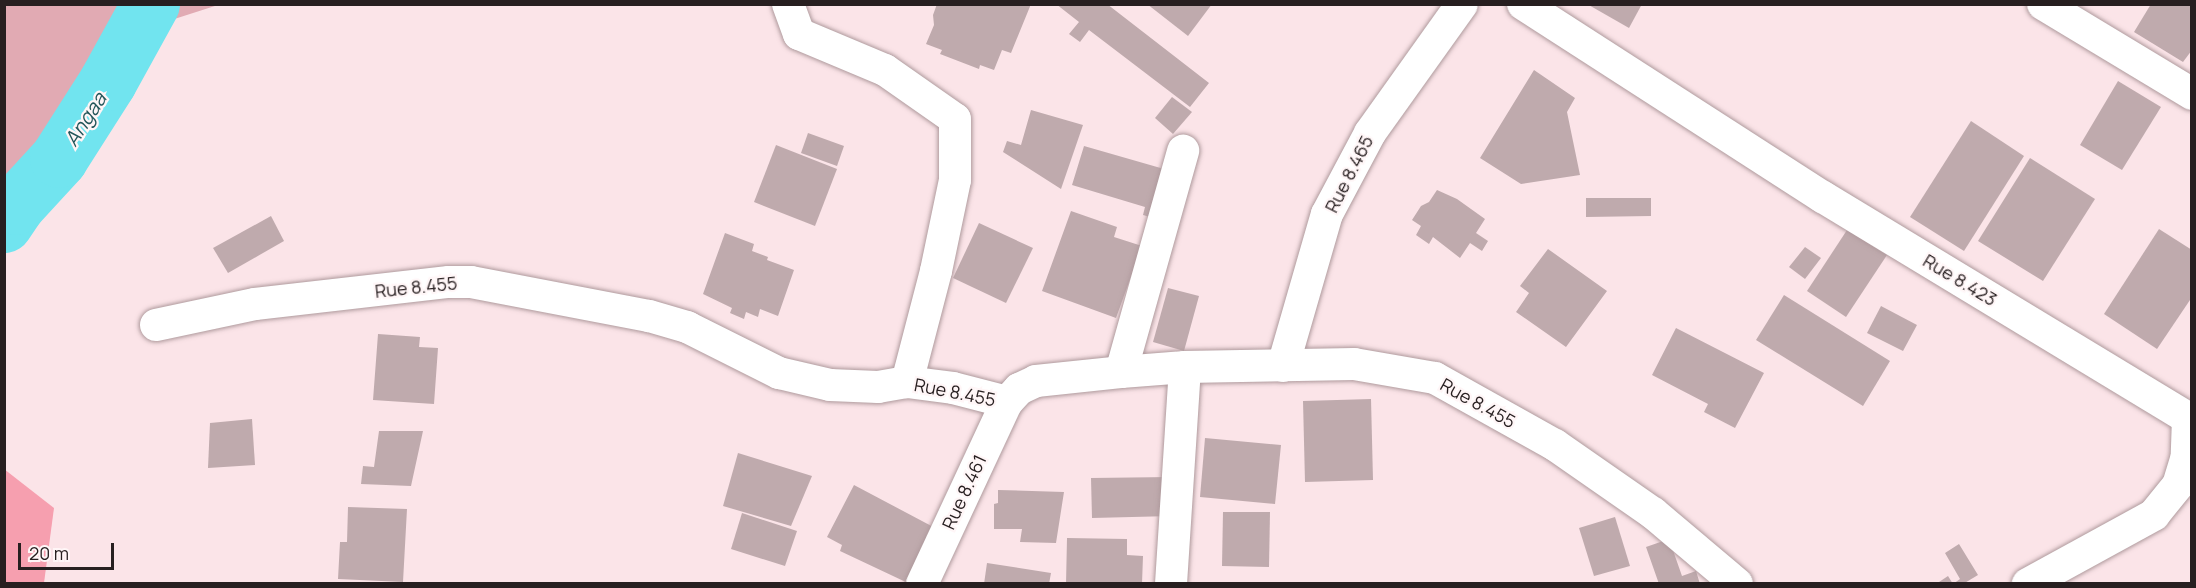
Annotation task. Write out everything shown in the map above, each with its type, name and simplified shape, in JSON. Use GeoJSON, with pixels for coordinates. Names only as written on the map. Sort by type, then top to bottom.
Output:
{"type":"FeatureCollection","features":[{"type":"Feature","properties":{"kind":"street"},"geometry":{"type":"LineString","coordinates":[[788,4],[799,34],[885,70],[955,119],[955,180],[936,271],[907,382]]}},
{"type":"Feature","properties":{"kind":"street","name":"Rue 8.465"},"geometry":{"type":"LineString","coordinates":[[1282,366],[1327,214],[1370,132],[1462,4]]}},
{"type":"Feature","properties":{"kind":"street","name":"Rue 8.423"},"geometry":{"type":"LineString","coordinates":[[1523,4],[1823,197],[2190,415],[2187,456],[2178,485],[2154,515],[2028,584]]}},
{"type":"Feature","properties":{"kind":"street"},"geometry":{"type":"LineString","coordinates":[[2043,4],[2192,94]]}},
{"type":"Feature","properties":{"kind":"street"},"geometry":{"type":"LineString","coordinates":[[1121,372],[1184,151]]}},
{"type":"Feature","properties":{"kind":"street","name":"Rue 8.455"},"geometry":{"type":"LineString","coordinates":[[156,325],[255,304],[449,282],[471,282],[649,316],[687,327],[779,373],[830,385],[878,387],[907,382],[953,388],[1007,402],[1019,389],[1036,381],[1185,368],[1354,364],[1435,378],[1555,445],[1653,513],[1737,584]]}},
{"type":"Feature","properties":{"kind":"street"},"geometry":{"type":"LineString","coordinates":[[1172,584],[1185,368]]}},
{"type":"Feature","properties":{"kind":"street","name":"Rue 8.461"},"geometry":{"type":"LineString","coordinates":[[922,584],[1007,402]]}},
{"type":"Feature","properties":{"kind":"shaded area"},"geometry":{"type":"Polygon","coordinates":[[[5,4],[218,5],[137,31],[59,159],[16,206],[5,224],[5,4]]]}},
{"type":"Feature","properties":{"kind":"shaded area"},"geometry":{"type":"Polygon","coordinates":[[[4,469],[54,508],[44,583],[5,583],[4,469]]]}},
{"type":"Feature","properties":{"kind":"building"},"geometry":{"type":"Polygon","coordinates":[[[937,4],[1031,4],[1011,53],[1002,50],[994,70],[980,65],[979,69],[940,54],[942,50],[926,44],[934,25],[933,15],[937,4]]]}},
{"type":"Feature","properties":{"kind":"building"},"geometry":{"type":"Polygon","coordinates":[[[1056,4],[1107,4],[1209,83],[1190,107],[1089,30],[1080,42],[1069,34],[1079,22],[1056,4]]]}},
{"type":"Feature","properties":{"kind":"building"},"geometry":{"type":"Polygon","coordinates":[[[1147,4],[1212,4],[1188,36],[1147,4]]]}},
{"type":"Feature","properties":{"kind":"building"},"geometry":{"type":"Polygon","coordinates":[[[1587,4],[1642,4],[1629,28],[1587,4]]]}},
{"type":"Feature","properties":{"kind":"building"},"geometry":{"type":"Polygon","coordinates":[[[2151,4],[2192,4],[2192,50],[2183,62],[2134,32],[2151,4]]]}},
{"type":"Feature","properties":{"kind":"building"},"geometry":{"type":"Polygon","coordinates":[[[1534,70],[1575,98],[1567,112],[1580,175],[1521,184],[1480,158],[1534,70]]]}},
{"type":"Feature","properties":{"kind":"building"},"geometry":{"type":"Polygon","coordinates":[[[2118,81],[2161,107],[2122,170],[2080,145],[2118,81]]]}},
{"type":"Feature","properties":{"kind":"building"},"geometry":{"type":"Polygon","coordinates":[[[1172,97],[1192,112],[1173,134],[1155,118],[1172,97]]]}},
{"type":"Feature","properties":{"kind":"building"},"geometry":{"type":"Polygon","coordinates":[[[1031,110],[1083,125],[1061,189],[1003,152],[1007,141],[1021,145],[1031,110]]]}},
{"type":"Feature","properties":{"kind":"building"},"geometry":{"type":"Polygon","coordinates":[[[1971,121],[2024,156],[1964,251],[1910,217],[1971,121]]]}},
{"type":"Feature","properties":{"kind":"building"},"geometry":{"type":"Polygon","coordinates":[[[808,133],[844,146],[837,166],[801,153],[808,133]]]}},
{"type":"Feature","properties":{"kind":"building"},"geometry":{"type":"Polygon","coordinates":[[[776,145],[837,169],[815,226],[754,202],[776,145]]]}},
{"type":"Feature","properties":{"kind":"building"},"geometry":{"type":"Polygon","coordinates":[[[1084,146],[1171,171],[1157,219],[1143,215],[1145,207],[1072,185],[1084,146]]]}},
{"type":"Feature","properties":{"kind":"building"},"geometry":{"type":"Polygon","coordinates":[[[2030,158],[2095,199],[2043,281],[1978,241],[2030,158]]]}},
{"type":"Feature","properties":{"kind":"building"},"geometry":{"type":"Polygon","coordinates":[[[1437,190],[1457,199],[1485,219],[1476,233],[1488,241],[1482,251],[1470,243],[1460,258],[1433,237],[1429,244],[1416,235],[1421,226],[1412,220],[1421,206],[1429,202],[1437,190]]]}},
{"type":"Feature","properties":{"kind":"building"},"geometry":{"type":"Polygon","coordinates":[[[1586,198],[1651,198],[1651,216],[1586,217],[1586,198]]]}},
{"type":"Feature","properties":{"kind":"building"},"geometry":{"type":"Polygon","coordinates":[[[1071,211],[1117,227],[1114,237],[1142,246],[1116,318],[1042,291],[1071,211]]]}},
{"type":"Feature","properties":{"kind":"building"},"geometry":{"type":"Polygon","coordinates":[[[271,216],[284,241],[228,273],[213,248],[271,216]]]}},
{"type":"Feature","properties":{"kind":"building"},"geometry":{"type":"Polygon","coordinates":[[[979,223],[1033,248],[1006,303],[953,278],[979,223]]]}},
{"type":"Feature","properties":{"kind":"building"},"geometry":{"type":"Polygon","coordinates":[[[2159,229],[2192,250],[2192,297],[2157,349],[2104,314],[2159,229]]]}},
{"type":"Feature","properties":{"kind":"building"},"geometry":{"type":"Polygon","coordinates":[[[1847,230],[1887,255],[1846,317],[1807,291],[1847,230]]]}},
{"type":"Feature","properties":{"kind":"building"},"geometry":{"type":"Polygon","coordinates":[[[725,233],[754,244],[752,251],[768,257],[767,260],[794,270],[778,316],[760,309],[758,317],[746,312],[744,319],[730,313],[732,308],[703,294],[725,233]]]}},
{"type":"Feature","properties":{"kind":"building"},"geometry":{"type":"Polygon","coordinates":[[[1805,247],[1821,258],[1805,279],[1789,267],[1805,247]]]}},
{"type":"Feature","properties":{"kind":"building"},"geometry":{"type":"Polygon","coordinates":[[[1548,249],[1607,291],[1566,347],[1516,312],[1529,293],[1520,286],[1548,249]]]}},
{"type":"Feature","properties":{"kind":"building"},"geometry":{"type":"Polygon","coordinates":[[[1168,288],[1199,296],[1184,351],[1153,342],[1168,288]]]}},
{"type":"Feature","properties":{"kind":"building"},"geometry":{"type":"Polygon","coordinates":[[[1784,295],[1890,361],[1863,406],[1756,340],[1784,295]]]}},
{"type":"Feature","properties":{"kind":"building"},"geometry":{"type":"Polygon","coordinates":[[[1881,306],[1917,325],[1903,351],[1867,333],[1881,306]]]}},
{"type":"Feature","properties":{"kind":"building"},"geometry":{"type":"Polygon","coordinates":[[[1676,328],[1764,373],[1735,428],[1704,412],[1708,404],[1652,375],[1676,328]]]}},
{"type":"Feature","properties":{"kind":"building"},"geometry":{"type":"Polygon","coordinates":[[[378,334],[420,337],[419,347],[438,348],[434,404],[373,400],[378,334]]]}},
{"type":"Feature","properties":{"kind":"building"},"geometry":{"type":"Polygon","coordinates":[[[1371,399],[1373,480],[1305,482],[1303,401],[1371,399]]]}},
{"type":"Feature","properties":{"kind":"building"},"geometry":{"type":"Polygon","coordinates":[[[252,419],[255,465],[208,468],[210,423],[252,419]]]}},
{"type":"Feature","properties":{"kind":"building"},"geometry":{"type":"Polygon","coordinates":[[[379,431],[423,431],[411,486],[361,484],[363,466],[374,467],[379,431]]]}},
{"type":"Feature","properties":{"kind":"building"},"geometry":{"type":"Polygon","coordinates":[[[1205,438],[1281,445],[1275,504],[1200,497],[1205,438]]]}},
{"type":"Feature","properties":{"kind":"building"},"geometry":{"type":"Polygon","coordinates":[[[738,453],[812,476],[791,526],[723,506],[738,453]]]}},
{"type":"Feature","properties":{"kind":"building"},"geometry":{"type":"Polygon","coordinates":[[[1171,477],[1172,516],[1092,518],[1091,478],[1171,477]]]}},
{"type":"Feature","properties":{"kind":"building"},"geometry":{"type":"Polygon","coordinates":[[[854,485],[939,530],[910,584],[840,551],[842,545],[827,537],[854,485]]]}},
{"type":"Feature","properties":{"kind":"building"},"geometry":{"type":"Polygon","coordinates":[[[998,490],[1064,492],[1056,543],[1020,542],[1022,529],[994,529],[994,504],[998,503],[998,490]]]}},
{"type":"Feature","properties":{"kind":"building"},"geometry":{"type":"Polygon","coordinates":[[[348,507],[407,509],[403,582],[338,579],[340,542],[347,542],[348,507]]]}},
{"type":"Feature","properties":{"kind":"building"},"geometry":{"type":"Polygon","coordinates":[[[1223,512],[1270,512],[1269,567],[1222,566],[1223,512]]]}},
{"type":"Feature","properties":{"kind":"building"},"geometry":{"type":"Polygon","coordinates":[[[742,513],[797,531],[785,566],[731,549],[742,513]]]}},
{"type":"Feature","properties":{"kind":"building"},"geometry":{"type":"Polygon","coordinates":[[[1615,517],[1630,566],[1594,576],[1579,528],[1615,517]]]}},
{"type":"Feature","properties":{"kind":"building"},"geometry":{"type":"Polygon","coordinates":[[[1067,538],[1127,539],[1127,555],[1143,556],[1142,584],[1066,584],[1067,538]]]}},
{"type":"Feature","properties":{"kind":"building"},"geometry":{"type":"Polygon","coordinates":[[[1669,539],[1682,576],[1696,571],[1700,584],[1659,584],[1646,547],[1669,539]]]}},
{"type":"Feature","properties":{"kind":"building"},"geometry":{"type":"Polygon","coordinates":[[[1959,544],[1978,575],[1963,584],[1953,584],[1960,579],[1945,553],[1959,544]]]}},
{"type":"Feature","properties":{"kind":"building"},"geometry":{"type":"Polygon","coordinates":[[[987,563],[1051,573],[1049,584],[984,584],[987,563]]]}},
{"type":"Feature","properties":{"kind":"building"},"geometry":{"type":"Polygon","coordinates":[[[1948,576],[1953,584],[1936,584],[1948,576]]]}},
{"type":"Feature","properties":{"kind":"waterway","name":"Angaa"},"geometry":{"type":"LineString","coordinates":[[4,224],[16,206],[59,159],[108,82],[151,4]]}}]}
